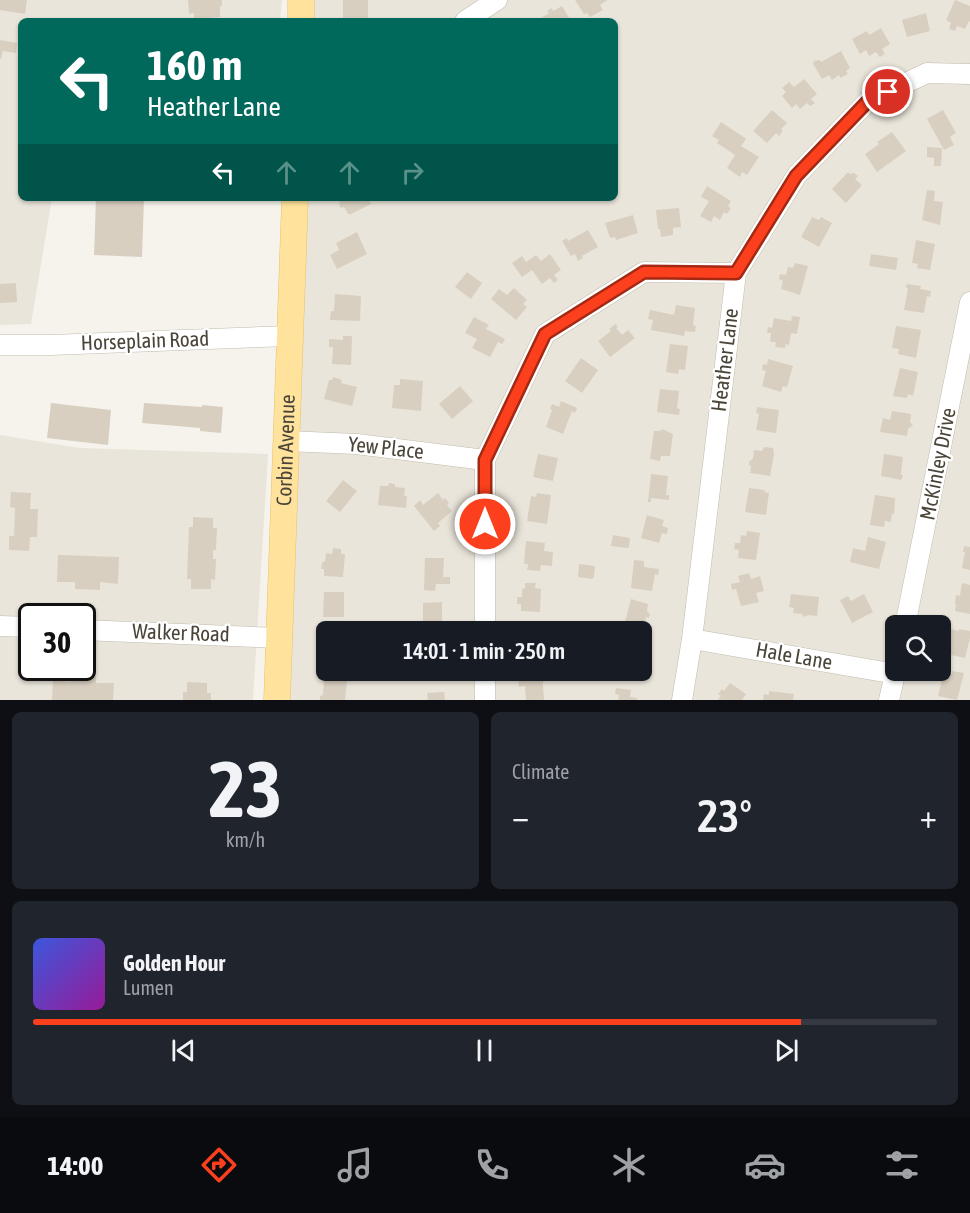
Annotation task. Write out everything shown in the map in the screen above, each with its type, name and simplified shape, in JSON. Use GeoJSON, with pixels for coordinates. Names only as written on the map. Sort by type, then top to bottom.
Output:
{"type":"FeatureCollection","features":[{"type":"Feature","properties":{"kind":"main road"},"geometry":{"type":"LineString","coordinates":[[301,18],[302,0]]}},
{"type":"Feature","properties":{"kind":"main road","name":"Corbin Avenue"},"geometry":{"type":"LineString","coordinates":[[277,700],[295,201]]}},
{"type":"Feature","properties":{"kind":"street"},"geometry":{"type":"LineString","coordinates":[[470,18],[497,0]]}},
{"type":"Feature","properties":{"kind":"street","name":"Heather Lane"},"geometry":{"type":"LineString","coordinates":[[682,700],[692,639],[736,273],[796,176],[868,101],[927,73],[970,74]]}},
{"type":"Feature","properties":{"kind":"street"},"geometry":{"type":"LineString","coordinates":[[485,621],[485,460],[545,334],[644,272],[736,273]]}},
{"type":"Feature","properties":{"kind":"street","name":"McKinley Drive"},"geometry":{"type":"LineString","coordinates":[[907,615],[970,302]]}},
{"type":"Feature","properties":{"kind":"street","name":"Horseplain Road"},"geometry":{"type":"LineString","coordinates":[[0,345],[290,336]]}},
{"type":"Feature","properties":{"kind":"street","name":"Yew Place"},"geometry":{"type":"LineString","coordinates":[[286,441],[357,444],[485,460]]}},
{"type":"Feature","properties":{"kind":"street"},"geometry":{"type":"LineString","coordinates":[[0,626],[18,627]]}},
{"type":"Feature","properties":{"kind":"street","name":"Walker Road"},"geometry":{"type":"LineString","coordinates":[[96,631],[279,638]]}},
{"type":"Feature","properties":{"kind":"street","name":"Hale Lane"},"geometry":{"type":"LineString","coordinates":[[692,639],[885,670]]}},
{"type":"Feature","properties":{"kind":"street"},"geometry":{"type":"LineString","coordinates":[[485,681],[485,700]]}},
{"type":"Feature","properties":{"kind":"street"},"geometry":{"type":"LineString","coordinates":[[889,700],[894,681]]}},
{"type":"Feature","properties":{"kind":"shaded area"},"geometry":{"type":"Polygon","coordinates":[[[0,0],[282,0],[280,18],[18,18],[18,201],[52,201],[31,324],[0,325],[0,0]]]}},
{"type":"Feature","properties":{"kind":"shaded area"},"geometry":{"type":"Polygon","coordinates":[[[314,0],[970,0],[970,700],[276,700],[307,201],[618,201],[618,18],[314,18],[314,0]]]}},
{"type":"Feature","properties":{"kind":"shaded area"},"geometry":{"type":"Polygon","coordinates":[[[0,435],[80,448],[268,454],[253,700],[0,700],[0,435]]]}},
{"type":"Feature","properties":{"kind":"building"},"geometry":{"type":"Polygon","coordinates":[[[0,0],[27,0],[25,14],[0,10],[0,0]]]}},
{"type":"Feature","properties":{"kind":"building"},"geometry":{"type":"Polygon","coordinates":[[[188,0],[222,0],[220,17],[194,18],[194,13],[189,14],[188,0]]]}},
{"type":"Feature","properties":{"kind":"building"},"geometry":{"type":"Polygon","coordinates":[[[343,0],[368,0],[368,18],[343,18],[343,0]]]}},
{"type":"Feature","properties":{"kind":"building"},"geometry":{"type":"Polygon","coordinates":[[[575,0],[608,0],[600,5],[603,10],[590,17],[587,13],[584,14],[575,0]]]}},
{"type":"Feature","properties":{"kind":"building"},"geometry":{"type":"Polygon","coordinates":[[[955,0],[970,6],[970,22],[965,29],[957,26],[955,31],[949,29],[951,23],[946,20],[955,0]]]}},
{"type":"Feature","properties":{"kind":"building"},"geometry":{"type":"Polygon","coordinates":[[[562,6],[569,18],[541,18],[552,8],[553,11],[562,6]]]}},
{"type":"Feature","properties":{"kind":"building"},"geometry":{"type":"Polygon","coordinates":[[[926,13],[930,31],[907,37],[902,20],[926,13]]]}},
{"type":"Feature","properties":{"kind":"building"},"geometry":{"type":"Polygon","coordinates":[[[881,28],[890,44],[882,49],[885,54],[880,57],[876,52],[869,56],[866,50],[860,54],[852,39],[867,31],[869,35],[881,28]]]}},
{"type":"Feature","properties":{"kind":"building"},"geometry":{"type":"Polygon","coordinates":[[[0,40],[17,43],[16,53],[3,51],[1,59],[0,40]]]}},
{"type":"Feature","properties":{"kind":"building"},"geometry":{"type":"Polygon","coordinates":[[[841,51],[850,68],[846,71],[848,74],[840,78],[839,75],[832,80],[829,75],[822,79],[813,64],[814,61],[820,60],[821,62],[841,51]]]}},
{"type":"Feature","properties":{"kind":"building"},"geometry":{"type":"Polygon","coordinates":[[[804,79],[817,94],[811,99],[815,103],[810,106],[807,103],[800,109],[796,104],[792,108],[782,96],[786,92],[782,88],[789,82],[794,87],[804,79]]]}},
{"type":"Feature","properties":{"kind":"building"},"geometry":{"type":"Polygon","coordinates":[[[772,110],[787,123],[781,129],[783,131],[779,136],[776,133],[767,143],[753,131],[772,110]]]}},
{"type":"Feature","properties":{"kind":"building"},"geometry":{"type":"Polygon","coordinates":[[[943,110],[956,133],[950,137],[954,145],[944,150],[927,119],[943,110]]]}},
{"type":"Feature","properties":{"kind":"building"},"geometry":{"type":"Polygon","coordinates":[[[721,122],[745,138],[741,146],[759,157],[747,175],[742,172],[740,177],[727,168],[735,155],[717,143],[719,140],[712,136],[721,122]]]}},
{"type":"Feature","properties":{"kind":"building"},"geometry":{"type":"Polygon","coordinates":[[[892,132],[906,151],[877,172],[865,154],[892,132]]]}},
{"type":"Feature","properties":{"kind":"building"},"geometry":{"type":"Polygon","coordinates":[[[927,147],[942,148],[941,166],[934,166],[934,158],[927,157],[927,147]]]}},
{"type":"Feature","properties":{"kind":"building"},"geometry":{"type":"Polygon","coordinates":[[[848,172],[858,176],[855,179],[862,185],[846,203],[832,189],[848,172]]]}},
{"type":"Feature","properties":{"kind":"building"},"geometry":{"type":"Polygon","coordinates":[[[707,186],[731,201],[728,206],[731,208],[727,214],[724,212],[720,220],[714,216],[711,222],[700,216],[709,201],[701,197],[707,186]]]}},
{"type":"Feature","properties":{"kind":"building"},"geometry":{"type":"Polygon","coordinates":[[[927,190],[935,191],[934,201],[943,202],[940,225],[922,220],[927,190]]]}},
{"type":"Feature","properties":{"kind":"building"},"geometry":{"type":"Polygon","coordinates":[[[96,201],[144,201],[142,257],[94,255],[96,201]]]}},
{"type":"Feature","properties":{"kind":"building"},"geometry":{"type":"Polygon","coordinates":[[[339,201],[370,201],[371,204],[351,214],[348,214],[344,207],[340,208],[339,201]]]}},
{"type":"Feature","properties":{"kind":"building"},"geometry":{"type":"Polygon","coordinates":[[[679,208],[681,227],[673,228],[673,235],[661,237],[656,210],[679,208]]]}},
{"type":"Feature","properties":{"kind":"building"},"geometry":{"type":"Polygon","coordinates":[[[633,215],[638,233],[616,240],[615,237],[610,238],[605,223],[633,215]]]}},
{"type":"Feature","properties":{"kind":"building"},"geometry":{"type":"Polygon","coordinates":[[[812,217],[819,220],[821,217],[832,223],[819,247],[801,237],[812,217]]]}},
{"type":"Feature","properties":{"kind":"building"},"geometry":{"type":"Polygon","coordinates":[[[588,230],[598,247],[582,256],[583,258],[578,261],[575,254],[571,256],[562,241],[567,238],[568,241],[588,230]]]}},
{"type":"Feature","properties":{"kind":"building"},"geometry":{"type":"Polygon","coordinates":[[[357,232],[367,254],[337,269],[330,255],[339,250],[336,243],[357,232]]]}},
{"type":"Feature","properties":{"kind":"building"},"geometry":{"type":"Polygon","coordinates":[[[916,240],[935,244],[930,270],[917,268],[918,264],[912,263],[916,240]]]}},
{"type":"Feature","properties":{"kind":"building"},"geometry":{"type":"Polygon","coordinates":[[[550,254],[561,270],[554,275],[558,280],[554,283],[550,278],[542,284],[532,270],[522,277],[512,263],[522,256],[526,262],[536,255],[541,261],[550,254]]]}},
{"type":"Feature","properties":{"kind":"building"},"geometry":{"type":"Polygon","coordinates":[[[871,254],[898,258],[896,270],[869,266],[871,254]]]}},
{"type":"Feature","properties":{"kind":"building"},"geometry":{"type":"Polygon","coordinates":[[[795,263],[808,266],[800,295],[781,289],[783,281],[779,279],[780,274],[786,275],[788,267],[793,268],[795,263]]]}},
{"type":"Feature","properties":{"kind":"building"},"geometry":{"type":"Polygon","coordinates":[[[467,272],[482,283],[471,299],[455,287],[467,272]]]}},
{"type":"Feature","properties":{"kind":"building"},"geometry":{"type":"Polygon","coordinates":[[[16,283],[17,302],[0,303],[0,284],[16,283]]]}},
{"type":"Feature","properties":{"kind":"building"},"geometry":{"type":"Polygon","coordinates":[[[907,284],[921,286],[920,289],[931,291],[930,297],[927,296],[924,313],[904,310],[907,284]]]}},
{"type":"Feature","properties":{"kind":"building"},"geometry":{"type":"Polygon","coordinates":[[[514,288],[527,300],[523,304],[527,307],[516,320],[491,299],[499,289],[507,295],[514,288]]]}},
{"type":"Feature","properties":{"kind":"building"},"geometry":{"type":"Polygon","coordinates":[[[335,294],[361,296],[360,321],[330,320],[331,311],[334,311],[335,294]]]}},
{"type":"Feature","properties":{"kind":"building"},"geometry":{"type":"Polygon","coordinates":[[[676,305],[695,308],[693,325],[696,326],[695,332],[685,331],[684,336],[651,330],[653,320],[648,319],[650,310],[674,315],[676,305]]]}},
{"type":"Feature","properties":{"kind":"building"},"geometry":{"type":"Polygon","coordinates":[[[792,316],[800,317],[797,334],[791,333],[789,345],[786,344],[785,348],[775,347],[776,342],[770,342],[771,333],[767,333],[768,327],[772,328],[774,318],[791,321],[792,316]]]}},
{"type":"Feature","properties":{"kind":"building"},"geometry":{"type":"Polygon","coordinates":[[[474,317],[489,325],[486,329],[505,339],[502,344],[498,342],[490,357],[472,348],[477,339],[465,333],[474,317]]]}},
{"type":"Feature","properties":{"kind":"building"},"geometry":{"type":"Polygon","coordinates":[[[616,324],[618,327],[616,328],[622,335],[628,330],[635,338],[610,357],[598,341],[616,324]]]}},
{"type":"Feature","properties":{"kind":"building"},"geometry":{"type":"Polygon","coordinates":[[[896,326],[921,330],[916,358],[898,354],[899,349],[892,348],[896,326]]]}},
{"type":"Feature","properties":{"kind":"building"},"geometry":{"type":"Polygon","coordinates":[[[343,336],[352,336],[351,365],[332,364],[333,347],[329,347],[329,339],[343,340],[343,336]]]}},
{"type":"Feature","properties":{"kind":"building"},"geometry":{"type":"Polygon","coordinates":[[[670,344],[688,346],[685,370],[679,369],[678,374],[666,372],[670,344]]]}},
{"type":"Feature","properties":{"kind":"building"},"geometry":{"type":"Polygon","coordinates":[[[581,358],[598,370],[582,393],[565,381],[581,358]]]}},
{"type":"Feature","properties":{"kind":"building"},"geometry":{"type":"Polygon","coordinates":[[[768,359],[793,366],[787,387],[783,386],[781,392],[762,386],[766,371],[762,370],[763,364],[767,365],[768,359]]]}},
{"type":"Feature","properties":{"kind":"building"},"geometry":{"type":"Polygon","coordinates":[[[900,368],[918,372],[913,396],[908,394],[907,398],[893,396],[900,368]]]}},
{"type":"Feature","properties":{"kind":"building"},"geometry":{"type":"Polygon","coordinates":[[[333,377],[342,380],[341,383],[357,387],[352,406],[324,399],[329,380],[333,377]]]}},
{"type":"Feature","properties":{"kind":"building"},"geometry":{"type":"Polygon","coordinates":[[[400,379],[423,381],[421,411],[392,408],[394,385],[400,385],[400,379]]]}},
{"type":"Feature","properties":{"kind":"building"},"geometry":{"type":"Polygon","coordinates":[[[460,386],[473,401],[452,419],[439,404],[460,386]]]}},
{"type":"Feature","properties":{"kind":"building"},"geometry":{"type":"Polygon","coordinates":[[[660,389],[679,391],[677,408],[680,409],[679,415],[657,412],[660,389]]]}},
{"type":"Feature","properties":{"kind":"building"},"geometry":{"type":"Polygon","coordinates":[[[561,401],[577,408],[575,413],[572,411],[563,434],[546,427],[552,404],[559,407],[561,401]]]}},
{"type":"Feature","properties":{"kind":"building"},"geometry":{"type":"Polygon","coordinates":[[[51,403],[111,410],[108,445],[47,438],[51,403]]]}},
{"type":"Feature","properties":{"kind":"building"},"geometry":{"type":"Polygon","coordinates":[[[144,403],[223,407],[221,433],[200,431],[200,428],[142,423],[144,403]]]}},
{"type":"Feature","properties":{"kind":"building"},"geometry":{"type":"Polygon","coordinates":[[[757,407],[779,410],[776,433],[756,430],[759,414],[756,413],[757,407]]]}},
{"type":"Feature","properties":{"kind":"building"},"geometry":{"type":"Polygon","coordinates":[[[892,411],[911,414],[910,422],[913,425],[908,429],[907,436],[880,432],[883,418],[890,420],[892,411]]]}},
{"type":"Feature","properties":{"kind":"building"},"geometry":{"type":"Polygon","coordinates":[[[662,429],[673,434],[670,456],[661,456],[660,461],[650,459],[654,431],[662,429]]]}},
{"type":"Feature","properties":{"kind":"building"},"geometry":{"type":"Polygon","coordinates":[[[764,447],[773,448],[770,476],[750,473],[749,462],[753,458],[754,450],[762,451],[764,447]]]}},
{"type":"Feature","properties":{"kind":"building"},"geometry":{"type":"Polygon","coordinates":[[[538,454],[558,458],[553,481],[533,477],[538,454]]]}},
{"type":"Feature","properties":{"kind":"building"},"geometry":{"type":"Polygon","coordinates":[[[884,454],[903,457],[901,480],[881,476],[884,454]]]}},
{"type":"Feature","properties":{"kind":"building"},"geometry":{"type":"Polygon","coordinates":[[[651,474],[668,476],[666,495],[669,495],[669,500],[651,498],[651,502],[648,502],[651,474]]]}},
{"type":"Feature","properties":{"kind":"building"},"geometry":{"type":"Polygon","coordinates":[[[343,480],[357,491],[340,512],[326,501],[343,480]]]}},
{"type":"Feature","properties":{"kind":"building"},"geometry":{"type":"Polygon","coordinates":[[[389,483],[395,484],[395,487],[405,488],[406,508],[378,505],[380,486],[388,486],[389,483]]]}},
{"type":"Feature","properties":{"kind":"building"},"geometry":{"type":"Polygon","coordinates":[[[749,488],[765,490],[764,492],[769,493],[766,515],[745,512],[749,488]]]}},
{"type":"Feature","properties":{"kind":"building"},"geometry":{"type":"Polygon","coordinates":[[[11,492],[31,493],[30,509],[38,509],[37,537],[30,537],[29,551],[9,550],[9,536],[14,536],[15,508],[10,507],[11,492]]]}},
{"type":"Feature","properties":{"kind":"building"},"geometry":{"type":"Polygon","coordinates":[[[438,493],[443,500],[445,498],[449,503],[447,505],[452,511],[438,523],[440,526],[434,531],[414,506],[420,500],[423,505],[438,493]]]}},
{"type":"Feature","properties":{"kind":"building"},"geometry":{"type":"Polygon","coordinates":[[[537,493],[551,495],[547,524],[527,521],[531,496],[536,497],[537,493]]]}},
{"type":"Feature","properties":{"kind":"building"},"geometry":{"type":"Polygon","coordinates":[[[875,495],[895,498],[891,522],[885,521],[884,527],[870,525],[875,495]]]}},
{"type":"Feature","properties":{"kind":"building"},"geometry":{"type":"Polygon","coordinates":[[[647,515],[664,520],[662,526],[668,528],[667,534],[662,533],[659,543],[641,538],[647,515]]]}},
{"type":"Feature","properties":{"kind":"building"},"geometry":{"type":"Polygon","coordinates":[[[193,517],[213,518],[213,528],[217,528],[216,550],[213,550],[213,559],[216,559],[215,580],[211,579],[211,589],[191,589],[191,579],[187,579],[189,527],[193,527],[193,517]]]}},
{"type":"Feature","properties":{"kind":"building"},"geometry":{"type":"Polygon","coordinates":[[[747,531],[760,533],[756,560],[738,558],[739,550],[734,549],[735,543],[740,543],[741,535],[746,536],[747,531]]]}},
{"type":"Feature","properties":{"kind":"building"},"geometry":{"type":"Polygon","coordinates":[[[613,535],[630,538],[629,547],[611,546],[613,535]]]}},
{"type":"Feature","properties":{"kind":"building"},"geometry":{"type":"Polygon","coordinates":[[[868,537],[886,542],[879,569],[850,562],[853,548],[865,551],[868,537]]]}},
{"type":"Feature","properties":{"kind":"building"},"geometry":{"type":"Polygon","coordinates":[[[526,541],[545,543],[544,551],[553,552],[552,566],[541,565],[540,571],[527,570],[528,564],[524,564],[526,541]]]}},
{"type":"Feature","properties":{"kind":"building"},"geometry":{"type":"Polygon","coordinates":[[[964,546],[970,547],[970,570],[962,568],[964,546]]]}},
{"type":"Feature","properties":{"kind":"building"},"geometry":{"type":"Polygon","coordinates":[[[333,548],[341,549],[341,554],[345,554],[343,577],[324,576],[324,569],[321,569],[326,553],[332,554],[333,548]]]}},
{"type":"Feature","properties":{"kind":"building"},"geometry":{"type":"Polygon","coordinates":[[[58,555],[119,557],[118,584],[100,582],[100,590],[75,589],[75,582],[57,582],[58,555]]]}},
{"type":"Feature","properties":{"kind":"building"},"geometry":{"type":"Polygon","coordinates":[[[425,558],[444,558],[443,577],[450,577],[450,584],[436,584],[435,591],[424,590],[425,558]]]}},
{"type":"Feature","properties":{"kind":"building"},"geometry":{"type":"Polygon","coordinates":[[[634,560],[644,561],[644,567],[659,569],[658,575],[655,574],[652,591],[631,588],[634,560]]]}},
{"type":"Feature","properties":{"kind":"building"},"geometry":{"type":"Polygon","coordinates":[[[579,564],[595,566],[592,579],[578,577],[579,564]]]}},
{"type":"Feature","properties":{"kind":"building"},"geometry":{"type":"Polygon","coordinates":[[[749,573],[751,579],[760,576],[764,591],[756,593],[759,602],[741,606],[736,589],[732,590],[731,584],[740,582],[738,576],[749,573]]]}},
{"type":"Feature","properties":{"kind":"building"},"geometry":{"type":"Polygon","coordinates":[[[525,583],[536,583],[535,588],[541,589],[540,612],[521,611],[521,604],[517,604],[517,597],[522,597],[525,583]]]}},
{"type":"Feature","properties":{"kind":"building"},"geometry":{"type":"Polygon","coordinates":[[[962,583],[970,585],[970,614],[955,611],[956,595],[960,596],[962,583]]]}},
{"type":"Feature","properties":{"kind":"building"},"geometry":{"type":"Polygon","coordinates":[[[324,592],[344,592],[344,617],[323,617],[324,592]]]}},
{"type":"Feature","properties":{"kind":"building"},"geometry":{"type":"Polygon","coordinates":[[[791,594],[819,597],[817,616],[804,617],[802,614],[793,613],[794,608],[789,607],[791,594]]]}},
{"type":"Feature","properties":{"kind":"building"},"geometry":{"type":"Polygon","coordinates":[[[864,594],[873,612],[852,623],[840,600],[848,596],[851,601],[864,594]]]}},
{"type":"Feature","properties":{"kind":"building"},"geometry":{"type":"Polygon","coordinates":[[[631,599],[648,604],[647,611],[650,614],[645,621],[625,621],[631,599]]]}},
{"type":"Feature","properties":{"kind":"building"},"geometry":{"type":"Polygon","coordinates":[[[442,602],[442,621],[423,621],[423,603],[442,602]]]}},
{"type":"Feature","properties":{"kind":"building"},"geometry":{"type":"Polygon","coordinates":[[[951,629],[970,631],[965,658],[951,655],[951,629]]]}},
{"type":"Feature","properties":{"kind":"building"},"geometry":{"type":"Polygon","coordinates":[[[952,671],[964,673],[957,700],[938,696],[942,681],[951,681],[952,671]]]}},
{"type":"Feature","properties":{"kind":"building"},"geometry":{"type":"Polygon","coordinates":[[[53,681],[114,683],[113,700],[52,700],[53,681]]]}},
{"type":"Feature","properties":{"kind":"building"},"geometry":{"type":"Polygon","coordinates":[[[324,681],[347,681],[345,700],[320,700],[320,696],[323,695],[324,681]]]}},
{"type":"Feature","properties":{"kind":"building"},"geometry":{"type":"Polygon","coordinates":[[[518,681],[543,681],[544,700],[526,700],[525,686],[519,687],[518,681]]]}},
{"type":"Feature","properties":{"kind":"building"},"geometry":{"type":"Polygon","coordinates":[[[187,682],[207,683],[207,693],[211,693],[211,700],[183,700],[183,692],[187,692],[187,682]]]}},
{"type":"Feature","properties":{"kind":"building"},"geometry":{"type":"Polygon","coordinates":[[[730,683],[746,694],[742,700],[718,700],[721,696],[718,694],[722,689],[724,691],[730,683]]]}},
{"type":"Feature","properties":{"kind":"building"},"geometry":{"type":"Polygon","coordinates":[[[616,688],[631,690],[630,697],[637,698],[637,700],[618,700],[619,695],[615,694],[616,688]]]}},
{"type":"Feature","properties":{"kind":"building"},"geometry":{"type":"Polygon","coordinates":[[[769,691],[794,694],[793,700],[763,700],[764,694],[769,695],[769,691]]]}},
{"type":"Feature","properties":{"kind":"building"},"geometry":{"type":"Polygon","coordinates":[[[444,692],[445,700],[428,700],[427,693],[444,692]]]}},
{"type":"Feature","properties":{"kind":"route"},"geometry":{"type":"LineString","coordinates":[[485,524],[485,460],[545,334],[644,272],[736,273],[796,176],[868,101],[888,92]]}}]}
